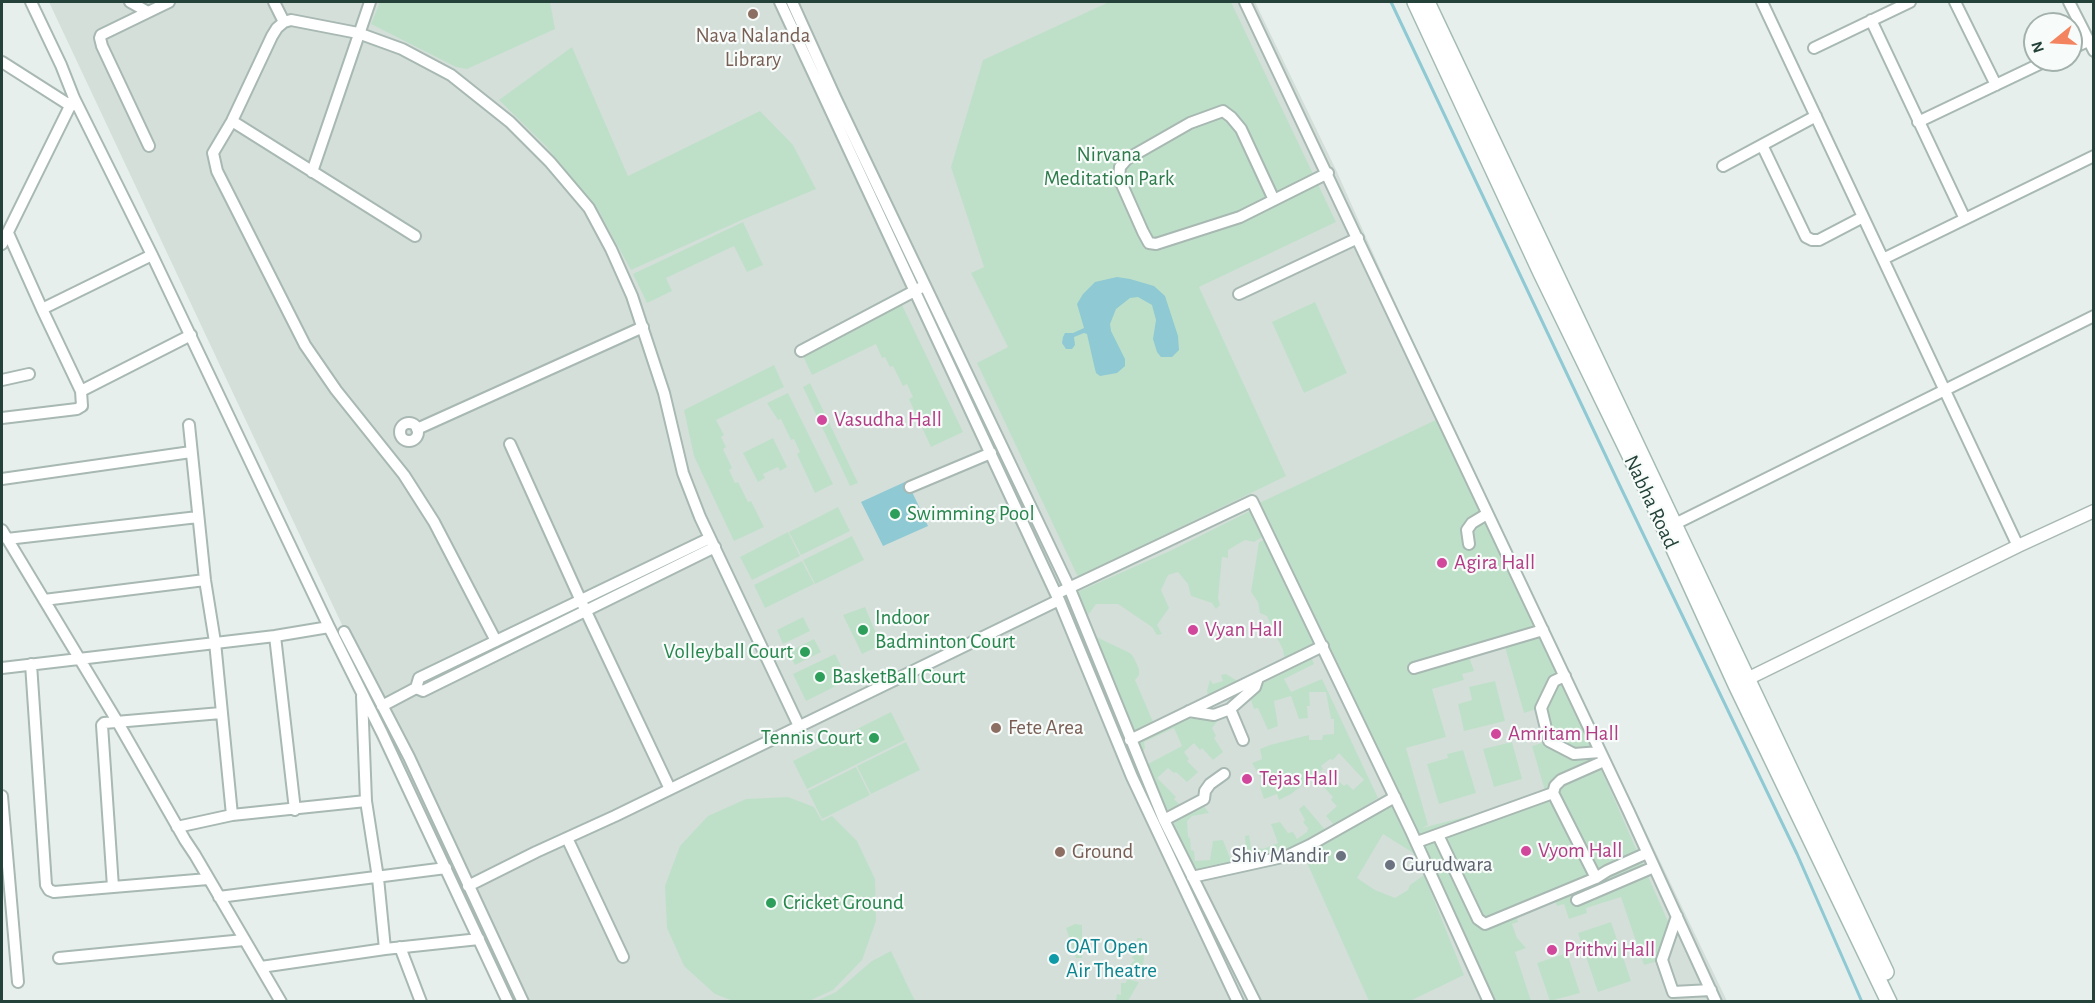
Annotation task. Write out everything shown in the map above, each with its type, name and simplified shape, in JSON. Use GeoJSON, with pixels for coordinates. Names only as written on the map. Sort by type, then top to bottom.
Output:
{"type":"FeatureCollection","features":[{"type":"Feature","properties":{"kind":"main road","name":"Nabha Road"},"geometry":{"type":"LineString","coordinates":[[1415,2],[1541,273],[1669,527]]}},
{"type":"Feature","properties":{"kind":"main road","name":"Nabha Road"},"geometry":{"type":"LineString","coordinates":[[1427,2],[1742,682],[1867,943],[1899,1002]]}},
{"type":"Feature","properties":{"kind":"main road","name":"Nabha Road"},"geometry":{"type":"LineString","coordinates":[[1867,943],[1889,1002]]}},
{"type":"Feature","properties":{"kind":"street"},"geometry":{"type":"LineString","coordinates":[[31,2],[62,65],[73,102],[191,335],[329,627],[362,690],[508,1002]]}},
{"type":"Feature","properties":{"kind":"street"},"geometry":{"type":"LineString","coordinates":[[130,2],[148,12]]}},
{"type":"Feature","properties":{"kind":"street"},"geometry":{"type":"LineString","coordinates":[[149,146],[100,40],[101,34],[169,2]]}},
{"type":"Feature","properties":{"kind":"street"},"geometry":{"type":"LineString","coordinates":[[274,2],[284,22]]}},
{"type":"Feature","properties":{"kind":"street"},"geometry":{"type":"LineString","coordinates":[[312,172],[370,2]]}},
{"type":"Feature","properties":{"kind":"street"},"geometry":{"type":"LineString","coordinates":[[780,2],[921,288]]}},
{"type":"Feature","properties":{"kind":"street"},"geometry":{"type":"LineString","coordinates":[[786,2],[921,288],[991,453],[1061,593],[1132,777],[1238,1002]]}},
{"type":"Feature","properties":{"kind":"street"},"geometry":{"type":"LineString","coordinates":[[792,2],[921,288],[1130,740],[1164,820],[1255,1002]]}},
{"type":"Feature","properties":{"kind":"street"},"geometry":{"type":"LineString","coordinates":[[1245,2],[1565,676],[1716,1002]]}},
{"type":"Feature","properties":{"kind":"street"},"geometry":{"type":"LineString","coordinates":[[1762,2],[2018,546]]}},
{"type":"Feature","properties":{"kind":"street"},"geometry":{"type":"LineString","coordinates":[[1955,2],[1996,85]]}},
{"type":"Feature","properties":{"kind":"street"},"geometry":{"type":"LineString","coordinates":[[2069,2],[2094,51]]}},
{"type":"Feature","properties":{"kind":"street"},"geometry":{"type":"LineString","coordinates":[[1814,48],[1903,3]]}},
{"type":"Feature","properties":{"kind":"street"},"geometry":{"type":"LineString","coordinates":[[496,641],[434,522],[404,475],[336,390],[305,345],[217,171],[213,153],[232,121],[272,36],[284,22],[291,20],[358,33],[402,49],[451,75],[510,122],[550,162],[589,208],[628,287],[643,327],[664,393],[683,473],[712,543],[799,726]]}},
{"type":"Feature","properties":{"kind":"street"},"geometry":{"type":"LineString","coordinates":[[1871,20],[1965,219]]}},
{"type":"Feature","properties":{"kind":"street"},"geometry":{"type":"LineString","coordinates":[[2083,43],[2088,41]]}},
{"type":"Feature","properties":{"kind":"street"},"geometry":{"type":"LineString","coordinates":[[2,65],[73,102]]}},
{"type":"Feature","properties":{"kind":"street"},"geometry":{"type":"LineString","coordinates":[[1918,122],[2023,72]]}},
{"type":"Feature","properties":{"kind":"street"},"geometry":{"type":"LineString","coordinates":[[2,244],[73,102]]}},
{"type":"Feature","properties":{"kind":"street"},"geometry":{"type":"LineString","coordinates":[[1274,200],[1241,129],[1232,117],[1223,111],[1190,123],[1127,159],[1120,167],[1119,178],[1149,243],[1156,244],[1240,217],[1274,200],[1328,173]]}},
{"type":"Feature","properties":{"kind":"street"},"geometry":{"type":"LineString","coordinates":[[1723,166],[1816,116]]}},
{"type":"Feature","properties":{"kind":"street"},"geometry":{"type":"LineString","coordinates":[[232,121],[415,236]]}},
{"type":"Feature","properties":{"kind":"street"},"geometry":{"type":"LineString","coordinates":[[1762,145],[1806,237],[1819,240],[1863,217]]}},
{"type":"Feature","properties":{"kind":"street"},"geometry":{"type":"LineString","coordinates":[[1883,259],[2094,156]]}},
{"type":"Feature","properties":{"kind":"street"},"geometry":{"type":"LineString","coordinates":[[2,418],[77,409],[82,406],[83,402],[81,391],[8,232]]}},
{"type":"Feature","properties":{"kind":"street"},"geometry":{"type":"LineString","coordinates":[[1239,294],[1358,238]]}},
{"type":"Feature","properties":{"kind":"street"},"geometry":{"type":"LineString","coordinates":[[42,309],[152,255]]}},
{"type":"Feature","properties":{"kind":"street"},"geometry":{"type":"LineString","coordinates":[[801,351],[921,288]]}},
{"type":"Feature","properties":{"kind":"street"},"geometry":{"type":"LineString","coordinates":[[1669,527],[2094,316]]}},
{"type":"Feature","properties":{"kind":"street"},"geometry":{"type":"LineString","coordinates":[[381,444],[401,435],[405,440],[412,440],[417,435],[417,429],[643,327]]}},
{"type":"Feature","properties":{"kind":"street"},"geometry":{"type":"LineString","coordinates":[[81,391],[191,335]]}},
{"type":"Feature","properties":{"kind":"street"},"geometry":{"type":"LineString","coordinates":[[2,380],[29,374]]}},
{"type":"Feature","properties":{"kind":"street"},"geometry":{"type":"LineString","coordinates":[[189,425],[205,580],[215,642],[232,815]]}},
{"type":"Feature","properties":{"kind":"street"},"geometry":{"type":"LineString","coordinates":[[510,444],[670,789]]}},
{"type":"Feature","properties":{"kind":"street"},"geometry":{"type":"LineString","coordinates":[[2,479],[190,452]]}},
{"type":"Feature","properties":{"kind":"street"},"geometry":{"type":"LineString","coordinates":[[910,487],[991,453]]}},
{"type":"Feature","properties":{"kind":"street"},"geometry":{"type":"LineString","coordinates":[[468,886],[799,726],[1061,593],[1252,501],[1417,842],[1489,1002]]}},
{"type":"Feature","properties":{"kind":"street"},"geometry":{"type":"LineString","coordinates":[[1742,682],[2094,511]]}},
{"type":"Feature","properties":{"kind":"street"},"geometry":{"type":"LineString","coordinates":[[1468,544],[1467,530],[1472,523],[1487,514]]}},
{"type":"Feature","properties":{"kind":"street"},"geometry":{"type":"LineString","coordinates":[[198,517],[4,534],[282,1002]]}},
{"type":"Feature","properties":{"kind":"street"},"geometry":{"type":"LineString","coordinates":[[416,688],[423,691],[583,605],[712,543]]}},
{"type":"Feature","properties":{"kind":"street"},"geometry":{"type":"LineString","coordinates":[[44,600],[205,580]]}},
{"type":"Feature","properties":{"kind":"street"},"geometry":{"type":"LineString","coordinates":[[382,706],[416,688],[419,678],[496,641],[583,605]]}},
{"type":"Feature","properties":{"kind":"street"},"geometry":{"type":"LineString","coordinates":[[2,668],[275,636],[329,627]]}},
{"type":"Feature","properties":{"kind":"street"},"geometry":{"type":"LineString","coordinates":[[1414,668],[1543,630]]}},
{"type":"Feature","properties":{"kind":"street"},"geometry":{"type":"LineString","coordinates":[[344,632],[409,757],[523,1002]]}},
{"type":"Feature","properties":{"kind":"street"},"geometry":{"type":"LineString","coordinates":[[275,636],[295,810]]}},
{"type":"Feature","properties":{"kind":"street"},"geometry":{"type":"LineString","coordinates":[[1130,740],[1323,646]]}},
{"type":"Feature","properties":{"kind":"street"},"geometry":{"type":"LineString","coordinates":[[31,664],[47,888],[52,892],[208,879]]}},
{"type":"Feature","properties":{"kind":"street"},"geometry":{"type":"LineString","coordinates":[[1565,676],[1554,681],[1540,708],[1549,741],[1574,754],[1602,757]]}},
{"type":"Feature","properties":{"kind":"street"},"geometry":{"type":"LineString","coordinates":[[1188,711],[1214,715],[1230,709],[1255,687],[1258,678]]}},
{"type":"Feature","properties":{"kind":"street"},"geometry":{"type":"LineString","coordinates":[[362,690],[366,801],[378,878],[385,949]]}},
{"type":"Feature","properties":{"kind":"street"},"geometry":{"type":"LineString","coordinates":[[1230,709],[1243,740]]}},
{"type":"Feature","properties":{"kind":"street"},"geometry":{"type":"LineString","coordinates":[[113,887],[102,725],[221,713]]}},
{"type":"Feature","properties":{"kind":"street"},"geometry":{"type":"LineString","coordinates":[[1596,879],[1553,793],[1555,786],[1561,780],[1602,757]]}},
{"type":"Feature","properties":{"kind":"street"},"geometry":{"type":"LineString","coordinates":[[1164,820],[1204,799],[1205,791],[1210,784],[1224,774]]}},
{"type":"Feature","properties":{"kind":"street"},"geometry":{"type":"LineString","coordinates":[[1417,842],[1553,793]]}},
{"type":"Feature","properties":{"kind":"street"},"geometry":{"type":"LineString","coordinates":[[2,796],[18,982]]}},
{"type":"Feature","properties":{"kind":"street"},"geometry":{"type":"LineString","coordinates":[[1192,877],[1287,856],[1395,797]]}},
{"type":"Feature","properties":{"kind":"street"},"geometry":{"type":"LineString","coordinates":[[177,827],[232,815],[366,801]]}},
{"type":"Feature","properties":{"kind":"street"},"geometry":{"type":"LineString","coordinates":[[1437,835],[1478,919],[1485,924],[1596,879],[1607,871],[1647,853]]}},
{"type":"Feature","properties":{"kind":"street"},"geometry":{"type":"LineString","coordinates":[[567,838],[623,957]]}},
{"type":"Feature","properties":{"kind":"street"},"geometry":{"type":"LineString","coordinates":[[1577,900],[1654,867]]}},
{"type":"Feature","properties":{"kind":"street"},"geometry":{"type":"LineString","coordinates":[[219,897],[446,868]]}},
{"type":"Feature","properties":{"kind":"street"},"geometry":{"type":"LineString","coordinates":[[1189,900],[1202,896]]}},
{"type":"Feature","properties":{"kind":"street"},"geometry":{"type":"LineString","coordinates":[[1677,916],[1662,960],[1673,992],[1711,990]]}},
{"type":"Feature","properties":{"kind":"street"},"geometry":{"type":"LineString","coordinates":[[261,967],[400,947],[479,939]]}},
{"type":"Feature","properties":{"kind":"street"},"geometry":{"type":"LineString","coordinates":[[59,958],[244,940]]}},
{"type":"Feature","properties":{"kind":"street"},"geometry":{"type":"LineString","coordinates":[[400,947],[419,999],[406,1002]]}},
{"type":"Feature","properties":{"kind":"shaded area"},"geometry":{"type":"Polygon","coordinates":[[[49,2],[1255,2],[1337,172],[1430,381],[1727,1001],[519,1001],[49,2]]]}},
{"type":"Feature","properties":{"kind":"green space"},"geometry":{"type":"Polygon","coordinates":[[[380,2],[550,2],[555,29],[467,69],[456,67],[371,24],[380,2]]]}},
{"type":"Feature","properties":{"kind":"green space","name":"Nirvana Meditation Park"},"geometry":{"type":"Polygon","coordinates":[[[1109,2],[1231,2],[1336,222],[1199,287],[1286,476],[1078,577],[977,363],[1008,347],[971,273],[984,267],[951,167],[983,60],[1109,2]]]}},
{"type":"Feature","properties":{"kind":"green space"},"geometry":{"type":"Polygon","coordinates":[[[572,47],[628,176],[760,111],[793,145],[816,189],[631,270],[598,210],[546,146],[499,100],[572,47]]]}},
{"type":"Feature","properties":{"kind":"green space"},"geometry":{"type":"Polygon","coordinates":[[[743,222],[763,265],[747,272],[734,246],[666,278],[672,291],[647,303],[633,274],[743,222]]]}},
{"type":"Feature","properties":{"kind":"green space"},"geometry":{"type":"Polygon","coordinates":[[[1315,302],[1347,373],[1304,393],[1272,322],[1315,302]]]}},
{"type":"Feature","properties":{"kind":"green space"},"geometry":{"type":"Polygon","coordinates":[[[902,305],[963,432],[931,447],[909,399],[913,397],[907,384],[903,386],[893,366],[890,367],[885,357],[882,358],[876,344],[812,375],[802,354],[902,305]]]}},
{"type":"Feature","properties":{"kind":"green space"},"geometry":{"type":"Polygon","coordinates":[[[774,365],[784,387],[716,420],[724,435],[721,437],[726,447],[723,449],[732,468],[729,470],[748,502],[751,501],[764,527],[734,541],[694,456],[684,410],[774,365]]]}},
{"type":"Feature","properties":{"kind":"green space"},"geometry":{"type":"Polygon","coordinates":[[[810,383],[858,483],[850,486],[803,387],[810,383]]]}},
{"type":"Feature","properties":{"kind":"green space"},"geometry":{"type":"Polygon","coordinates":[[[788,393],[833,484],[815,493],[797,454],[800,452],[794,439],[791,440],[781,419],[778,420],[767,403],[788,393]]]}},
{"type":"Feature","properties":{"kind":"green space"},"geometry":{"type":"Polygon","coordinates":[[[1438,419],[1565,687],[1669,924],[1658,961],[1644,965],[1621,897],[1586,908],[1587,913],[1569,919],[1564,904],[1557,906],[1555,901],[1516,914],[1518,922],[1512,924],[1517,938],[1526,948],[1515,952],[1531,1001],[1491,1001],[1257,504],[1438,419]],[[1503,640],[1467,651],[1474,671],[1462,674],[1464,680],[1432,689],[1446,737],[1406,748],[1428,825],[1422,828],[1542,797],[1545,791],[1532,746],[1549,741],[1540,708],[1524,713],[1503,640]]]}},
{"type":"Feature","properties":{"kind":"green space"},"geometry":{"type":"Polygon","coordinates":[[[773,438],[787,467],[780,471],[778,467],[763,474],[765,478],[758,482],[743,453],[773,438]]]}},
{"type":"Feature","properties":{"kind":"green space"},"geometry":{"type":"Polygon","coordinates":[[[838,507],[850,531],[801,555],[789,532],[838,507]]]}},
{"type":"Feature","properties":{"kind":"green space"},"geometry":{"type":"Polygon","coordinates":[[[1250,511],[1262,537],[1254,542],[1245,540],[1228,550],[1228,558],[1222,557],[1218,598],[1220,605],[1216,609],[1212,603],[1191,596],[1188,584],[1178,572],[1168,575],[1161,590],[1169,608],[1157,625],[1162,634],[1157,635],[1152,627],[1118,604],[1096,604],[1086,618],[1075,593],[1170,551],[1250,511]]]}},
{"type":"Feature","properties":{"kind":"green space"},"geometry":{"type":"Polygon","coordinates":[[[788,532],[800,556],[752,580],[740,557],[788,532]]]}},
{"type":"Feature","properties":{"kind":"green space"},"geometry":{"type":"Polygon","coordinates":[[[852,536],[864,560],[815,584],[803,560],[852,536]]]}},
{"type":"Feature","properties":{"kind":"green space"},"geometry":{"type":"Polygon","coordinates":[[[1266,539],[1318,645],[1285,660],[1283,650],[1267,616],[1260,613],[1258,602],[1251,592],[1259,542],[1266,539]]]}},
{"type":"Feature","properties":{"kind":"green space"},"geometry":{"type":"Polygon","coordinates":[[[802,561],[814,584],[765,608],[754,585],[802,561]]]}},
{"type":"Feature","properties":{"kind":"green space","name":"Indoor Badminton Court"},"geometry":{"type":"Polygon","coordinates":[[[865,607],[881,645],[862,654],[843,615],[865,607]]]}},
{"type":"Feature","properties":{"kind":"green space","name":"Volleyball Court"},"geometry":{"type":"Polygon","coordinates":[[[803,617],[810,631],[783,644],[777,630],[803,617]]]}},
{"type":"Feature","properties":{"kind":"green space"},"geometry":{"type":"Polygon","coordinates":[[[1092,635],[1130,653],[1134,658],[1139,669],[1139,675],[1135,680],[1154,724],[1132,733],[1092,635]]]}},
{"type":"Feature","properties":{"kind":"green space","name":"Volleyball Court"},"geometry":{"type":"Polygon","coordinates":[[[814,639],[821,652],[795,665],[788,652],[814,639]]]}},
{"type":"Feature","properties":{"kind":"green space","name":"BasketBall Court"},"geometry":{"type":"Polygon","coordinates":[[[835,654],[848,680],[806,701],[793,674],[835,654]]]}},
{"type":"Feature","properties":{"kind":"green space"},"geometry":{"type":"Polygon","coordinates":[[[1312,659],[1314,664],[1284,679],[1291,692],[1322,679],[1378,798],[1334,825],[1326,816],[1337,806],[1331,800],[1333,797],[1323,786],[1333,776],[1344,786],[1347,784],[1353,790],[1364,780],[1339,753],[1333,760],[1330,759],[1321,766],[1323,769],[1291,794],[1279,800],[1277,794],[1264,799],[1260,787],[1262,780],[1252,763],[1262,759],[1260,749],[1270,745],[1309,735],[1309,740],[1322,740],[1323,735],[1334,734],[1334,719],[1331,719],[1326,692],[1309,692],[1308,718],[1299,719],[1291,696],[1274,701],[1278,726],[1268,730],[1258,708],[1254,709],[1251,700],[1263,683],[1312,659]]]}},
{"type":"Feature","properties":{"kind":"green space"},"geometry":{"type":"Polygon","coordinates":[[[1226,674],[1239,682],[1208,695],[1210,680],[1213,684],[1223,681],[1221,675],[1226,674]]]}},
{"type":"Feature","properties":{"kind":"green space"},"geometry":{"type":"Polygon","coordinates":[[[1495,681],[1505,721],[1464,731],[1458,704],[1472,700],[1469,687],[1495,681]]]}},
{"type":"Feature","properties":{"kind":"green space"},"geometry":{"type":"Polygon","coordinates":[[[891,712],[905,740],[807,789],[793,761],[891,712]]]}},
{"type":"Feature","properties":{"kind":"green space"},"geometry":{"type":"Polygon","coordinates":[[[1221,716],[1212,728],[1216,736],[1214,738],[1223,752],[1213,760],[1194,743],[1184,752],[1189,759],[1187,761],[1198,772],[1187,782],[1168,768],[1157,778],[1176,797],[1174,799],[1179,804],[1172,810],[1166,809],[1146,765],[1182,746],[1174,728],[1144,742],[1145,748],[1142,753],[1137,744],[1185,719],[1210,719],[1221,716]]]}},
{"type":"Feature","properties":{"kind":"green space","name":"Tennis Court"},"geometry":{"type":"Polygon","coordinates":[[[906,742],[920,770],[871,794],[857,766],[906,742]]]}},
{"type":"Feature","properties":{"kind":"green space"},"geometry":{"type":"Polygon","coordinates":[[[1512,742],[1522,779],[1494,787],[1483,749],[1512,742]]]}},
{"type":"Feature","properties":{"kind":"green space"},"geometry":{"type":"Polygon","coordinates":[[[1463,750],[1476,793],[1439,804],[1427,764],[1448,758],[1447,754],[1463,750]]]}},
{"type":"Feature","properties":{"kind":"green space","name":"Tennis Court"},"geometry":{"type":"Polygon","coordinates":[[[856,767],[870,795],[822,819],[808,791],[856,767]]]}},
{"type":"Feature","properties":{"kind":"green space","name":"Cricket Ground"},"geometry":{"type":"Polygon","coordinates":[[[788,797],[814,807],[822,821],[832,816],[857,841],[875,879],[876,921],[862,960],[833,990],[809,1001],[733,1001],[715,994],[684,966],[667,928],[665,886],[680,846],[708,816],[746,799],[788,797]]]}},
{"type":"Feature","properties":{"kind":"green space"},"geometry":{"type":"Polygon","coordinates":[[[1203,805],[1209,813],[1192,816],[1187,821],[1188,837],[1191,850],[1194,851],[1195,861],[1210,860],[1213,841],[1223,840],[1230,858],[1246,855],[1245,836],[1249,835],[1253,860],[1195,871],[1174,825],[1175,819],[1203,805]]]}},
{"type":"Feature","properties":{"kind":"green space"},"geometry":{"type":"Polygon","coordinates":[[[1304,805],[1326,831],[1313,843],[1262,858],[1259,848],[1263,849],[1278,843],[1271,824],[1280,822],[1288,833],[1293,832],[1297,839],[1307,832],[1308,828],[1303,822],[1305,820],[1299,809],[1304,805]]]}},
{"type":"Feature","properties":{"kind":"green space"},"geometry":{"type":"Polygon","coordinates":[[[1393,805],[1418,856],[1383,834],[1357,878],[1375,890],[1395,898],[1408,890],[1410,885],[1424,875],[1464,975],[1410,1001],[1369,1001],[1304,856],[1393,805]]]}},
{"type":"Feature","properties":{"kind":"green space"},"geometry":{"type":"Polygon","coordinates":[[[1611,922],[1631,981],[1598,992],[1578,933],[1611,922]]]}},
{"type":"Feature","properties":{"kind":"green space"},"geometry":{"type":"Polygon","coordinates":[[[1075,924],[1082,925],[1082,958],[1076,958],[1066,928],[1075,924]]]}},
{"type":"Feature","properties":{"kind":"green space"},"geometry":{"type":"Polygon","coordinates":[[[1137,938],[1142,938],[1144,959],[1141,977],[1130,974],[1133,969],[1128,967],[1135,960],[1132,958],[1137,949],[1137,938]]]}},
{"type":"Feature","properties":{"kind":"green space"},"geometry":{"type":"Polygon","coordinates":[[[891,951],[915,1001],[816,1001],[836,992],[872,961],[891,951]]]}},
{"type":"Feature","properties":{"kind":"green space"},"geometry":{"type":"Polygon","coordinates":[[[1567,953],[1580,993],[1550,1001],[1537,963],[1567,953]]]}},
{"type":"Feature","properties":{"kind":"green space"},"geometry":{"type":"Polygon","coordinates":[[[1127,979],[1139,982],[1128,1001],[1116,1001],[1117,994],[1121,995],[1121,983],[1126,983],[1127,979]]]}},
{"type":"Feature","properties":{"kind":"water"},"geometry":{"type":"Polygon","coordinates":[[[1117,277],[1154,286],[1165,296],[1178,336],[1179,350],[1172,357],[1161,357],[1153,339],[1156,320],[1152,305],[1138,297],[1130,298],[1116,309],[1110,324],[1111,331],[1125,359],[1125,366],[1117,373],[1100,376],[1096,373],[1087,334],[1074,337],[1075,345],[1072,349],[1066,349],[1062,343],[1063,337],[1065,333],[1073,333],[1084,328],[1077,304],[1083,294],[1095,282],[1117,277]]]}},
{"type":"Feature","properties":{"kind":"water","name":"Swimming Pool"},"geometry":{"type":"Polygon","coordinates":[[[907,481],[928,526],[883,546],[861,502],[907,481]]]}},
{"type":"Feature","properties":{"kind":"waterway"},"geometry":{"type":"LineString","coordinates":[[1391,2],[1797,854],[1862,1002]]}},
{"type":"Feature","properties":{"kind":"place","name":"Nava Nalanda Library"},"geometry":{"type":"Point","coordinates":[753,14]}},
{"type":"Feature","properties":{"kind":"place","name":"Vasudha Hall"},"geometry":{"type":"Point","coordinates":[822,420]}},
{"type":"Feature","properties":{"kind":"place","name":"Swimming Pool"},"geometry":{"type":"Point","coordinates":[895,514]}},
{"type":"Feature","properties":{"kind":"place","name":"Agira Hall"},"geometry":{"type":"Point","coordinates":[1442,563]}},
{"type":"Feature","properties":{"kind":"place","name":"Indoor Badminton Court"},"geometry":{"type":"Point","coordinates":[863,630]}},
{"type":"Feature","properties":{"kind":"place","name":"Vyan Hall"},"geometry":{"type":"Point","coordinates":[1193,630]}},
{"type":"Feature","properties":{"kind":"place","name":"Volleyball Court"},"geometry":{"type":"Point","coordinates":[805,652]}},
{"type":"Feature","properties":{"kind":"place","name":"BasketBall Court"},"geometry":{"type":"Point","coordinates":[820,677]}},
{"type":"Feature","properties":{"kind":"place","name":"Fete Area"},"geometry":{"type":"Point","coordinates":[996,728]}},
{"type":"Feature","properties":{"kind":"place","name":"Amritam Hall"},"geometry":{"type":"Point","coordinates":[1496,734]}},
{"type":"Feature","properties":{"kind":"place","name":"Tennis Court"},"geometry":{"type":"Point","coordinates":[874,738]}},
{"type":"Feature","properties":{"kind":"place","name":"Tejas Hall"},"geometry":{"type":"Point","coordinates":[1247,779]}},
{"type":"Feature","properties":{"kind":"place","name":"Vyom Hall"},"geometry":{"type":"Point","coordinates":[1526,851]}},
{"type":"Feature","properties":{"kind":"place","name":"Ground"},"geometry":{"type":"Point","coordinates":[1060,852]}},
{"type":"Feature","properties":{"kind":"place","name":"Shiv Mandir"},"geometry":{"type":"Point","coordinates":[1341,856]}},
{"type":"Feature","properties":{"kind":"place","name":"Gurudwara"},"geometry":{"type":"Point","coordinates":[1390,865]}},
{"type":"Feature","properties":{"kind":"place","name":"Cricket Ground"},"geometry":{"type":"Point","coordinates":[771,903]}},
{"type":"Feature","properties":{"kind":"place","name":"Prithvi Hall"},"geometry":{"type":"Point","coordinates":[1552,950]}},
{"type":"Feature","properties":{"kind":"place","name":"OAT Open Air Theatre"},"geometry":{"type":"Point","coordinates":[1054,959]}}]}
